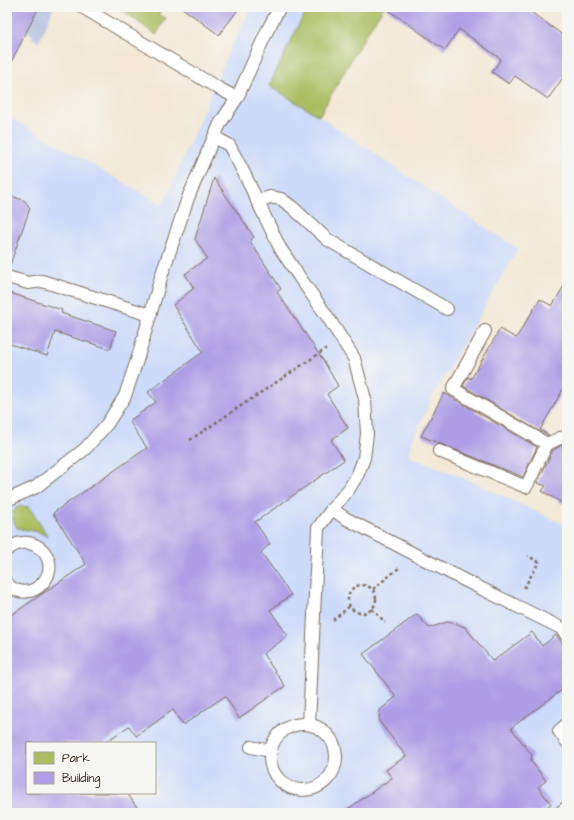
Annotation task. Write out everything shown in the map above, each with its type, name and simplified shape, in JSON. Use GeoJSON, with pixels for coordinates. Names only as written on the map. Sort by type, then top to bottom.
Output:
{"type":"FeatureCollection","features":[{"type":"Feature","properties":{"kind":"lane"},"geometry":{"type":"LineString","coordinates":[[82,7],[237,98]]}},
{"type":"Feature","properties":{"kind":"lane"},"geometry":{"type":"LineString","coordinates":[[7,500],[36,487],[85,449],[107,424],[126,396],[162,274],[188,198],[221,122],[237,98],[268,29],[280,7]]}},
{"type":"Feature","properties":{"kind":"lane"},"geometry":{"type":"LineString","coordinates":[[214,137],[229,145],[280,248],[354,358],[365,399],[367,434],[364,458],[358,474],[349,489],[318,528],[309,724]]}},
{"type":"Feature","properties":{"kind":"lane"},"geometry":{"type":"LineString","coordinates":[[257,201],[270,197],[281,199],[292,207],[328,240],[447,309]]}},
{"type":"Feature","properties":{"kind":"lane"},"geometry":{"type":"LineString","coordinates":[[7,277],[28,283],[42,281],[150,315]]}},
{"type":"Feature","properties":{"kind":"lane"},"geometry":{"type":"LineString","coordinates":[[485,331],[453,389],[547,444]]}},
{"type":"Feature","properties":{"kind":"lane"},"geometry":{"type":"LineString","coordinates":[[439,451],[526,487],[547,444],[560,438],[567,437]]}},
{"type":"Feature","properties":{"kind":"lane"},"geometry":{"type":"LineString","coordinates":[[332,509],[345,518],[464,580],[561,628],[567,636]]}},
{"type":"Feature","properties":{"kind":"lane"},"geometry":{"type":"LineString","coordinates":[[7,584],[11,588],[18,591],[27,592],[35,590],[42,585],[47,578],[49,570],[48,561],[40,548],[26,542],[8,545]]}},
{"type":"Feature","properties":{"kind":"lane"},"geometry":{"type":"LineString","coordinates":[[309,724],[322,729],[333,742],[336,753],[335,765],[325,781],[316,787],[305,790],[290,787],[280,780],[273,770],[270,758],[275,740],[283,731],[293,725],[309,724]]}},
{"type":"Feature","properties":{"kind":"lane"},"geometry":{"type":"LineString","coordinates":[[567,724],[559,731],[567,742]]}},
{"type":"Feature","properties":{"kind":"lane"},"geometry":{"type":"LineString","coordinates":[[251,747],[271,751]]}},
{"type":"Feature","properties":{"kind":"lane"},"geometry":{"type":"LineString","coordinates":[[560,813],[567,807]]}},
{"type":"Feature","properties":{"kind":"path"},"geometry":{"type":"LineString","coordinates":[[190,440],[327,348]]}},
{"type":"Feature","properties":{"kind":"path"},"geometry":{"type":"LineString","coordinates":[[373,589],[401,567],[410,551]]}},
{"type":"Feature","properties":{"kind":"path"},"geometry":{"type":"LineString","coordinates":[[515,604],[539,562],[528,556]]}},
{"type":"Feature","properties":{"kind":"path"},"geometry":{"type":"LineString","coordinates":[[360,584],[365,584],[373,589],[377,600],[372,609],[362,614],[354,611],[348,600],[348,596],[352,588],[360,584]]}},
{"type":"Feature","properties":{"kind":"path"},"geometry":{"type":"LineString","coordinates":[[332,621],[350,606]]}},
{"type":"Feature","properties":{"kind":"path"},"geometry":{"type":"LineString","coordinates":[[372,609],[385,622]]}},
{"type":"Feature","properties":{"kind":"shaded area"},"geometry":{"type":"Polygon","coordinates":[[[7,7],[54,7],[39,42],[33,39],[32,35],[7,7]]]}},
{"type":"Feature","properties":{"kind":"shaded area"},"geometry":{"type":"Polygon","coordinates":[[[252,7],[384,7],[366,34],[319,116],[518,249],[431,399],[414,437],[408,456],[460,476],[567,526],[567,813],[7,813],[7,116],[163,205],[230,49],[252,7]]]}},
{"type":"Feature","properties":{"kind":"green space"},"geometry":{"type":"Polygon","coordinates":[[[118,7],[163,7],[158,15],[166,18],[156,35],[118,7]]]}},
{"type":"Feature","properties":{"kind":"green space"},"geometry":{"type":"Polygon","coordinates":[[[309,7],[384,7],[366,34],[319,116],[269,86],[299,24],[309,7]]]}},
{"type":"Feature","properties":{"kind":"green space"},"geometry":{"type":"Polygon","coordinates":[[[21,506],[29,507],[48,537],[39,532],[17,528],[13,514],[15,508],[21,506]]]}},
{"type":"Feature","properties":{"kind":"building"},"geometry":{"type":"Polygon","coordinates":[[[7,7],[39,7],[7,70],[7,7]]]}},
{"type":"Feature","properties":{"kind":"building"},"geometry":{"type":"Polygon","coordinates":[[[181,7],[240,7],[219,35],[181,7]]]}},
{"type":"Feature","properties":{"kind":"building"},"geometry":{"type":"Polygon","coordinates":[[[384,7],[524,7],[567,38],[567,72],[548,99],[515,76],[509,84],[492,72],[501,59],[459,29],[445,50],[384,7]]]}},
{"type":"Feature","properties":{"kind":"building"},"geometry":{"type":"Polygon","coordinates":[[[214,178],[254,237],[250,241],[281,289],[277,292],[323,360],[338,386],[327,394],[348,428],[331,440],[344,460],[255,522],[270,544],[261,552],[291,595],[270,610],[288,636],[263,654],[285,686],[239,718],[225,696],[183,725],[173,710],[136,736],[129,726],[105,742],[26,742],[26,794],[128,794],[141,813],[7,813],[7,618],[86,564],[53,513],[147,448],[129,421],[156,402],[148,392],[203,352],[173,305],[194,288],[185,274],[207,258],[195,239],[214,178]]]}},
{"type":"Feature","properties":{"kind":"building"},"geometry":{"type":"Polygon","coordinates":[[[7,194],[25,201],[30,208],[10,265],[7,264],[7,194]]]}},
{"type":"Feature","properties":{"kind":"building"},"geometry":{"type":"Polygon","coordinates":[[[567,281],[567,382],[540,430],[549,435],[547,436],[463,386],[468,377],[471,379],[500,329],[516,338],[540,299],[552,306],[567,281]]]}},
{"type":"Feature","properties":{"kind":"building"},"geometry":{"type":"Polygon","coordinates":[[[7,292],[62,310],[61,313],[116,331],[110,349],[55,332],[47,356],[7,343],[7,292]]]}},
{"type":"Feature","properties":{"kind":"building"},"geometry":{"type":"Polygon","coordinates":[[[444,393],[537,447],[523,477],[421,436],[444,393]]]}},
{"type":"Feature","properties":{"kind":"building"},"geometry":{"type":"Polygon","coordinates":[[[562,445],[567,446],[567,506],[542,491],[546,486],[537,483],[553,450],[562,445]]]}},
{"type":"Feature","properties":{"kind":"building"},"geometry":{"type":"Polygon","coordinates":[[[417,614],[429,628],[447,622],[465,627],[493,661],[532,632],[542,646],[556,635],[567,650],[567,686],[511,728],[532,755],[531,761],[546,781],[538,787],[551,804],[538,813],[342,813],[392,778],[386,770],[406,756],[379,721],[380,710],[396,697],[363,654],[417,614]]]}}]}
